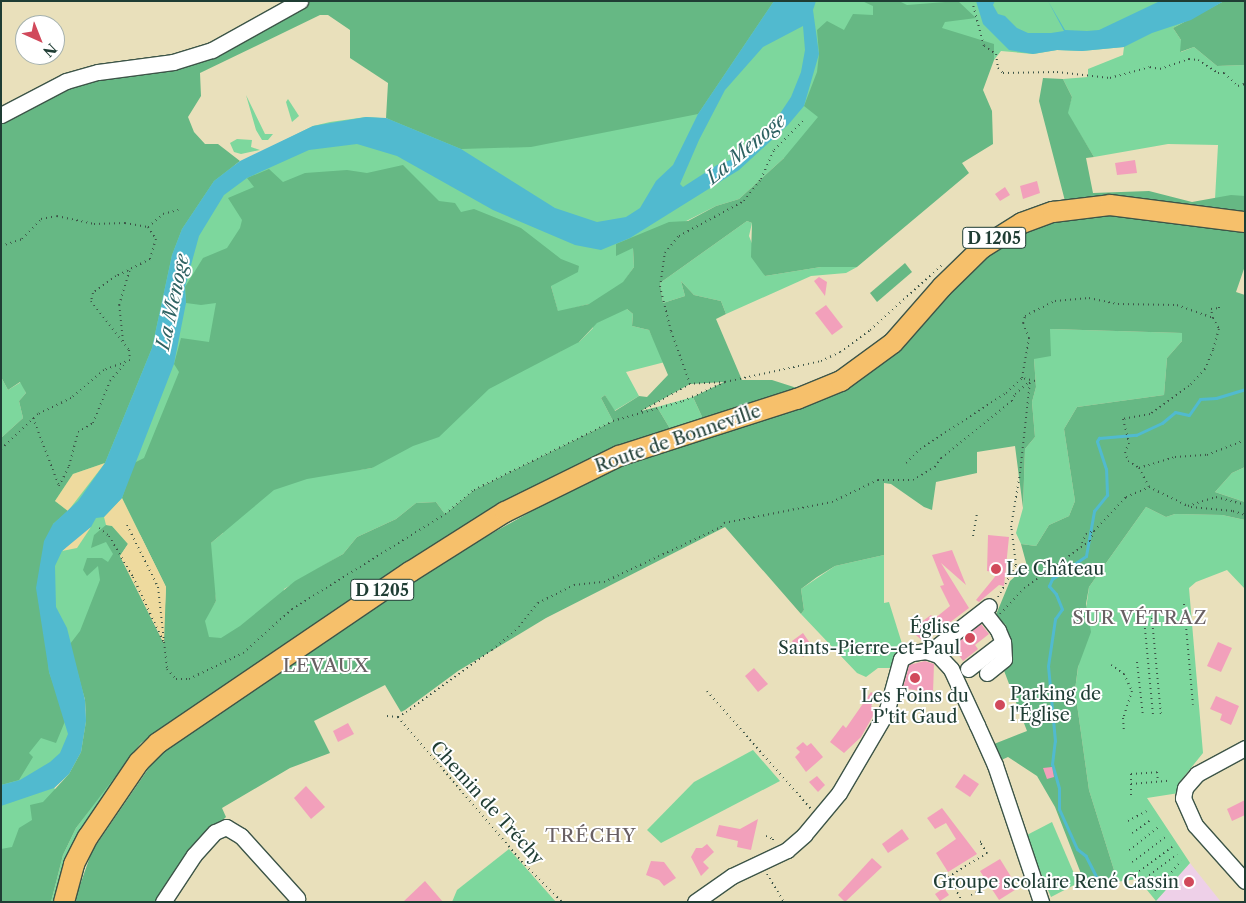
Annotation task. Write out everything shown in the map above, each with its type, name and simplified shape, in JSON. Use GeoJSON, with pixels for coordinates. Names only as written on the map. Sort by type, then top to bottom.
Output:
{"type":"FeatureCollection","features":[{"type":"Feature","properties":{"kind":"main road","name":"Route de Bonneville"},"geometry":{"type":"LineString","coordinates":[[64,902],[74,864],[88,837],[140,762],[158,743],[410,572],[505,512],[619,456],[797,399],[849,376],[893,343],[942,287],[982,248],[1022,223],[1058,211],[1110,205],[1245,222]]}},
{"type":"Feature","properties":{"kind":"street"},"geometry":{"type":"LineString","coordinates":[[1,115],[66,81],[98,72],[173,62],[212,50],[300,1]]}},
{"type":"Feature","properties":{"kind":"street"},"geometry":{"type":"LineString","coordinates":[[695,902],[732,876],[787,850],[819,819],[839,793],[886,713],[902,659],[912,653],[931,651],[991,611],[1003,642],[1004,659],[988,673]]}},
{"type":"Feature","properties":{"kind":"street"},"geometry":{"type":"LineString","coordinates":[[968,669],[1003,642]]}},
{"type":"Feature","properties":{"kind":"street"},"geometry":{"type":"LineString","coordinates":[[931,651],[951,669],[995,765],[1041,902]]}},
{"type":"Feature","properties":{"kind":"street"},"geometry":{"type":"LineString","coordinates":[[1245,748],[1196,774],[1185,788],[1183,802],[1196,825],[1245,881]]}},
{"type":"Feature","properties":{"kind":"street"},"geometry":{"type":"LineString","coordinates":[[163,902],[190,860],[215,832],[226,827],[242,836],[297,898]]}},
{"type":"Feature","properties":{"kind":"path"},"geometry":{"type":"LineString","coordinates":[[972,1],[984,46],[996,54],[998,68],[1003,73],[1057,72],[1110,78],[1150,67],[1160,69],[1189,59],[1198,60],[1218,73],[1224,73],[1238,86],[1245,84]]}},
{"type":"Feature","properties":{"kind":"path"},"geometry":{"type":"LineString","coordinates":[[690,384],[671,331],[660,287],[665,253],[679,236],[744,200],[761,179],[774,150],[804,120]]}},
{"type":"Feature","properties":{"kind":"path"},"geometry":{"type":"LineString","coordinates":[[1,246],[15,244],[41,219],[48,217],[148,227],[163,214],[178,210]]}},
{"type":"Feature","properties":{"kind":"path"},"geometry":{"type":"LineString","coordinates":[[33,418],[59,486],[69,466],[78,432],[93,423],[110,381],[131,355],[123,341],[91,301],[93,293],[130,268],[145,262],[153,255],[156,239],[148,227]]}},
{"type":"Feature","properties":{"kind":"path"},"geometry":{"type":"LineString","coordinates":[[638,413],[690,384],[725,382],[821,361],[840,352],[870,330],[948,260]]}},
{"type":"Feature","properties":{"kind":"path"},"geometry":{"type":"LineString","coordinates":[[123,341],[119,305],[130,268]]}},
{"type":"Feature","properties":{"kind":"path"},"geometry":{"type":"LineString","coordinates":[[906,463],[920,449],[1006,393],[1022,378],[1028,338],[1023,323],[1026,316],[1055,301],[1089,298],[1118,304],[1177,304],[1213,318]]}},
{"type":"Feature","properties":{"kind":"path"},"geometry":{"type":"LineString","coordinates":[[1219,304],[1220,308],[1211,309],[1219,329],[1205,368],[1195,380],[1150,414],[1123,419],[1129,443],[1125,452],[1128,461],[1139,468],[1149,487],[1188,506],[1245,515]]}},
{"type":"Feature","properties":{"kind":"path"},"geometry":{"type":"LineString","coordinates":[[1,449],[33,418],[71,398],[104,370],[125,364]]}},
{"type":"Feature","properties":{"kind":"path"},"geometry":{"type":"LineString","coordinates":[[1022,378],[1035,381]]}},
{"type":"Feature","properties":{"kind":"path"},"geometry":{"type":"LineString","coordinates":[[991,611],[1016,565],[1011,526],[1020,473],[1030,381]]}},
{"type":"Feature","properties":{"kind":"path"},"geometry":{"type":"LineString","coordinates":[[387,716],[398,717],[406,712],[492,650],[519,627],[538,603],[574,585],[604,582],[721,527],[724,523],[832,502],[878,480],[913,480],[935,467],[954,447],[1012,402],[1015,394],[1030,381]]}},
{"type":"Feature","properties":{"kind":"path"},"geometry":{"type":"LineString","coordinates":[[127,525],[158,587],[168,669],[176,679],[189,679],[214,668],[253,646],[292,609],[426,526],[474,490],[594,430],[638,413],[683,401],[725,382]]}},
{"type":"Feature","properties":{"kind":"path"},"geometry":{"type":"LineString","coordinates":[[1139,468],[1175,457],[1207,455],[1245,440]]}},
{"type":"Feature","properties":{"kind":"path"},"geometry":{"type":"LineString","coordinates":[[991,611],[1045,576],[1090,541],[1094,531],[1126,497],[1149,487]]}},
{"type":"Feature","properties":{"kind":"path"},"geometry":{"type":"LineString","coordinates":[[1188,506],[1216,496],[1245,505]]}},
{"type":"Feature","properties":{"kind":"path"},"geometry":{"type":"LineString","coordinates":[[972,536],[977,514]]}},
{"type":"Feature","properties":{"kind":"path"},"geometry":{"type":"LineString","coordinates":[[99,528],[109,536],[133,577],[164,643]]}},
{"type":"Feature","properties":{"kind":"path"},"geometry":{"type":"LineString","coordinates":[[1082,546],[1086,534],[1094,531]]}},
{"type":"Feature","properties":{"kind":"path"},"geometry":{"type":"LineString","coordinates":[[1184,604],[1193,705]]}},
{"type":"Feature","properties":{"kind":"path"},"geometry":{"type":"LineString","coordinates":[[1151,608],[1161,715]]}},
{"type":"Feature","properties":{"kind":"path"},"geometry":{"type":"LineString","coordinates":[[1144,618],[1153,715]]}},
{"type":"Feature","properties":{"kind":"path"},"geometry":{"type":"LineString","coordinates":[[1137,662],[1143,716]]}},
{"type":"Feature","properties":{"kind":"path"},"geometry":{"type":"LineString","coordinates":[[1112,664],[1124,674],[1132,691],[1123,718],[1124,731]]}},
{"type":"Feature","properties":{"kind":"path"},"geometry":{"type":"LineString","coordinates":[[707,691],[819,819]]}},
{"type":"Feature","properties":{"kind":"path","name":"Chemin de Tréchy"},"geometry":{"type":"LineString","coordinates":[[398,717],[525,865],[562,902]]}},
{"type":"Feature","properties":{"kind":"path"},"geometry":{"type":"LineString","coordinates":[[1131,795],[1131,774],[1157,772],[1158,782]]}},
{"type":"Feature","properties":{"kind":"path"},"geometry":{"type":"LineString","coordinates":[[1131,784],[1169,781]]}},
{"type":"Feature","properties":{"kind":"path"},"geometry":{"type":"LineString","coordinates":[[1128,820],[1147,811]]}},
{"type":"Feature","properties":{"kind":"path"},"geometry":{"type":"LineString","coordinates":[[1132,833],[1152,819]]}},
{"type":"Feature","properties":{"kind":"path"},"geometry":{"type":"LineString","coordinates":[[1129,850],[1158,827]]}},
{"type":"Feature","properties":{"kind":"path"},"geometry":{"type":"LineString","coordinates":[[766,836],[773,839],[773,846]]}},
{"type":"Feature","properties":{"kind":"path"},"geometry":{"type":"LineString","coordinates":[[1132,862],[1165,838]]}},
{"type":"Feature","properties":{"kind":"path"},"geometry":{"type":"LineString","coordinates":[[963,902],[948,878],[987,853],[980,842],[983,841]]}},
{"type":"Feature","properties":{"kind":"path"},"geometry":{"type":"LineString","coordinates":[[1140,871],[1172,847]]}},
{"type":"Feature","properties":{"kind":"path"},"geometry":{"type":"LineString","coordinates":[[1145,878],[1176,854]]}},
{"type":"Feature","properties":{"kind":"path"},"geometry":{"type":"LineString","coordinates":[[1155,891],[1181,861]]}},
{"type":"Feature","properties":{"kind":"path"},"geometry":{"type":"LineString","coordinates":[[770,883],[784,902]]}},
{"type":"Feature","properties":{"kind":"path"},"geometry":{"type":"LineString","coordinates":[[971,895],[988,884]]}},
{"type":"Feature","properties":{"kind":"path"},"geometry":{"type":"LineString","coordinates":[[1010,902],[1017,902]]}},
{"type":"Feature","properties":{"kind":"shaded area","name":"Groupe scolaire René Cassin"},"geometry":{"type":"Polygon","coordinates":[[[1190,863],[1221,902],[1155,902],[1190,863]]]}},
{"type":"Feature","properties":{"kind":"green space"},"geometry":{"type":"Polygon","coordinates":[[[309,1],[774,1],[698,114],[531,147],[461,149],[386,118],[388,83],[350,58],[350,30],[328,15],[320,15],[200,73],[201,96],[188,117],[194,132],[205,144],[218,144],[240,161],[214,181],[182,229],[172,255],[152,348],[105,463],[73,474],[55,501],[68,511],[53,524],[46,637],[49,672],[66,719],[56,743],[41,738],[29,753],[33,757],[19,780],[1,785],[1,438],[23,418],[19,401],[26,393],[20,382],[8,390],[1,377],[1,121],[44,96],[86,82],[171,69],[309,1]]]}},
{"type":"Feature","properties":{"kind":"green space"},"geometry":{"type":"Polygon","coordinates":[[[641,1],[1224,1],[1173,28],[1181,40],[1181,52],[1194,47],[1217,66],[1245,65],[1245,196],[1215,199],[1218,145],[1168,144],[1094,157],[1067,113],[1072,97],[1063,79],[1088,77],[1088,69],[1123,55],[1124,47],[1082,51],[1057,50],[1033,54],[1001,51],[994,60],[994,44],[979,52],[980,76],[945,93],[945,111],[917,129],[881,165],[834,224],[824,220],[784,158],[739,199],[716,206],[633,248],[634,267],[623,283],[627,309],[633,314],[632,326],[649,330],[665,362],[626,372],[639,396],[614,411],[605,395],[601,398],[613,421],[474,490],[445,514],[436,502],[416,503],[396,519],[357,537],[343,554],[284,589],[278,622],[253,646],[229,661],[197,667],[181,664],[165,630],[165,625],[186,609],[203,602],[212,607],[216,601],[215,594],[203,586],[183,598],[179,584],[183,566],[223,533],[220,523],[214,519],[208,522],[211,503],[218,493],[235,503],[249,489],[268,487],[286,476],[357,466],[358,470],[372,468],[385,454],[385,444],[391,440],[409,440],[414,435],[413,428],[420,423],[434,433],[447,415],[447,407],[471,381],[498,367],[503,373],[509,370],[495,360],[509,344],[526,359],[540,351],[546,358],[561,351],[552,345],[567,329],[579,342],[593,328],[589,304],[558,312],[551,286],[508,322],[478,315],[455,332],[430,339],[425,360],[411,383],[377,410],[364,404],[331,428],[306,432],[299,438],[289,437],[266,453],[250,458],[194,463],[185,471],[166,473],[145,532],[114,553],[91,607],[83,640],[82,677],[86,721],[81,752],[69,774],[54,788],[58,792],[51,804],[41,812],[29,852],[1,874],[1,570],[14,561],[52,465],[86,438],[121,399],[138,361],[168,253],[198,183],[198,168],[211,177],[313,126],[330,122],[366,117],[395,119],[400,114],[425,126],[436,124],[498,89],[519,86],[529,78],[563,71],[641,1]]]}},
{"type":"Feature","properties":{"kind":"green space"},"geometry":{"type":"Polygon","coordinates":[[[862,1],[899,1],[907,5],[958,1],[976,18],[945,22],[942,28],[994,44],[994,60],[983,90],[992,111],[993,144],[962,163],[969,173],[857,267],[821,267],[765,276],[751,257],[752,223],[747,221],[660,283],[663,303],[685,296],[681,281],[694,295],[721,301],[726,314],[716,319],[742,380],[772,380],[800,389],[704,421],[693,397],[724,382],[690,384],[641,411],[657,407],[672,432],[576,466],[458,529],[141,743],[76,828],[63,855],[51,902],[1,902],[1,849],[12,847],[19,828],[32,820],[30,805],[43,802],[69,774],[81,752],[86,721],[85,700],[70,644],[80,631],[100,580],[98,566],[87,576],[83,570],[87,558],[102,558],[108,562],[113,554],[106,542],[91,548],[94,535],[106,525],[112,526],[128,544],[120,556],[163,642],[166,587],[122,498],[134,463],[144,458],[179,372],[174,364],[181,338],[209,342],[216,303],[201,305],[186,303],[185,287],[203,258],[227,248],[240,228],[242,220],[228,198],[254,187],[247,178],[269,169],[283,182],[305,173],[347,170],[367,173],[403,165],[439,201],[455,203],[461,212],[474,209],[521,228],[561,259],[579,266],[578,272],[551,286],[558,311],[589,304],[623,282],[634,267],[633,248],[616,256],[616,244],[669,222],[688,221],[716,206],[739,199],[784,158],[818,117],[804,106],[817,72],[819,54],[817,30],[827,21],[844,30],[853,14],[873,15],[873,6],[862,1]],[[627,309],[597,323],[579,342],[489,389],[439,437],[413,446],[372,468],[307,479],[274,490],[211,543],[216,601],[205,621],[209,637],[221,638],[240,626],[295,581],[343,554],[357,537],[396,519],[416,503],[436,502],[445,514],[474,490],[613,421],[601,398],[605,395],[615,411],[639,396],[647,397],[668,375],[649,330],[632,326],[633,314],[627,309]]]}},
{"type":"Feature","properties":{"kind":"green space"},"geometry":{"type":"Polygon","coordinates":[[[1224,1],[1245,1],[1245,65],[1217,66],[1194,47],[1180,52],[1181,40],[1173,28],[1224,1]]]}},
{"type":"Feature","properties":{"kind":"green space"},"geometry":{"type":"Polygon","coordinates":[[[1043,78],[1063,79],[1072,97],[1068,113],[1094,157],[1086,158],[1093,193],[1149,191],[1192,202],[1231,195],[1245,196],[1245,213],[1123,196],[1065,201],[1039,101],[1043,78]]]}},
{"type":"Feature","properties":{"kind":"green space"},"geometry":{"type":"Polygon","coordinates":[[[246,95],[265,134],[273,134],[268,140],[262,140],[256,130],[246,95]]]}},
{"type":"Feature","properties":{"kind":"green space"},"geometry":{"type":"Polygon","coordinates":[[[288,99],[299,116],[292,122],[286,102],[288,99]]]}},
{"type":"Feature","properties":{"kind":"green space"},"geometry":{"type":"Polygon","coordinates":[[[237,139],[252,140],[251,147],[260,150],[241,154],[234,152],[230,143],[237,139]]]}},
{"type":"Feature","properties":{"kind":"green space"},"geometry":{"type":"Polygon","coordinates":[[[1112,215],[1245,233],[1245,266],[1236,292],[1245,295],[1245,467],[1232,473],[1215,492],[1245,502],[1245,520],[1222,515],[1175,514],[1166,517],[1146,507],[1089,587],[1086,604],[1091,632],[1078,667],[1075,690],[1089,790],[1114,870],[1108,883],[1087,889],[1055,807],[1037,776],[1008,757],[999,761],[994,744],[1027,731],[1003,668],[1006,660],[1006,625],[995,617],[1010,581],[1027,566],[1021,544],[1036,546],[1049,525],[1069,516],[1075,501],[1064,429],[1077,407],[1164,395],[1167,358],[1182,341],[1182,333],[1050,329],[1051,356],[1034,359],[1036,387],[1032,402],[1035,437],[1025,449],[1023,508],[1015,446],[977,452],[977,473],[936,482],[932,510],[924,507],[891,484],[884,483],[884,555],[835,566],[817,577],[801,589],[804,610],[801,614],[725,527],[546,618],[458,671],[401,712],[385,685],[314,721],[330,753],[290,768],[222,808],[226,817],[204,838],[158,902],[74,902],[92,851],[157,756],[181,736],[446,559],[593,477],[664,450],[817,401],[967,271],[1008,240],[1052,222],[1112,215]]]}},
{"type":"Feature","properties":{"kind":"green space"},"geometry":{"type":"Polygon","coordinates":[[[747,221],[752,223],[749,236],[765,276],[821,267],[857,267],[846,273],[811,276],[726,314],[721,301],[694,295],[681,281],[685,296],[663,303],[660,283],[747,221]]]}},
{"type":"Feature","properties":{"kind":"green space"},"geometry":{"type":"Polygon","coordinates":[[[905,263],[912,272],[877,302],[870,293],[905,263]]]}},
{"type":"Feature","properties":{"kind":"green space"},"geometry":{"type":"Polygon","coordinates":[[[1050,329],[1183,333],[1182,341],[1167,358],[1164,395],[1077,407],[1064,429],[1075,501],[1069,516],[1049,525],[1036,546],[1021,544],[1016,533],[1023,508],[1025,449],[1035,437],[1032,402],[1036,387],[1034,359],[1050,329]]]}},
{"type":"Feature","properties":{"kind":"green space"},"geometry":{"type":"Polygon","coordinates":[[[1,377],[8,390],[21,382],[26,393],[19,401],[23,418],[1,438],[1,377]]]}},
{"type":"Feature","properties":{"kind":"green space"},"geometry":{"type":"Polygon","coordinates":[[[693,397],[704,421],[672,432],[657,407],[693,397]]]}},
{"type":"Feature","properties":{"kind":"green space"},"geometry":{"type":"Polygon","coordinates":[[[1245,467],[1245,502],[1215,492],[1232,473],[1245,467]]]}},
{"type":"Feature","properties":{"kind":"green space"},"geometry":{"type":"Polygon","coordinates":[[[1146,507],[1166,517],[1175,514],[1222,515],[1245,520],[1245,589],[1227,570],[1196,582],[1189,588],[1203,753],[1178,784],[1179,793],[1147,798],[1190,863],[1156,901],[1138,879],[1108,883],[1114,870],[1089,790],[1075,690],[1089,587],[1146,507]]]}},
{"type":"Feature","properties":{"kind":"green space"},"geometry":{"type":"Polygon","coordinates":[[[884,555],[884,603],[889,602],[904,650],[892,668],[878,668],[866,677],[857,673],[801,614],[804,610],[801,589],[835,566],[884,555]]]}},
{"type":"Feature","properties":{"kind":"green space"},"geometry":{"type":"Polygon","coordinates":[[[172,719],[57,902],[51,902],[63,855],[76,828],[130,755],[172,719]]]}},
{"type":"Feature","properties":{"kind":"green space"},"geometry":{"type":"Polygon","coordinates":[[[753,750],[780,781],[661,843],[647,830],[694,782],[753,750]]]}},
{"type":"Feature","properties":{"kind":"green space"},"geometry":{"type":"Polygon","coordinates":[[[1052,822],[1078,883],[1051,897],[1025,836],[1052,822]]]}},
{"type":"Feature","properties":{"kind":"green space"},"geometry":{"type":"Polygon","coordinates":[[[509,849],[556,902],[452,902],[457,890],[509,849]]]}},
{"type":"Feature","properties":{"kind":"sand"},"geometry":{"type":"Polygon","coordinates":[[[105,463],[68,511],[55,501],[73,474],[105,463]]]}},
{"type":"Feature","properties":{"kind":"sand"},"geometry":{"type":"Polygon","coordinates":[[[122,498],[166,587],[164,643],[120,556],[128,544],[112,526],[106,525],[104,517],[122,498]]]}},
{"type":"Feature","properties":{"kind":"sand"},"geometry":{"type":"Polygon","coordinates":[[[91,527],[77,548],[62,551],[83,531],[91,527]]]}},
{"type":"Feature","properties":{"kind":"water","name":"La Menoge"},"geometry":{"type":"Polygon","coordinates":[[[774,1],[816,1],[813,10],[819,54],[804,106],[788,125],[739,170],[630,238],[601,250],[575,245],[493,210],[397,156],[357,144],[309,150],[247,178],[224,195],[199,236],[185,287],[186,303],[174,364],[122,498],[104,517],[96,518],[91,527],[62,551],[55,566],[56,607],[67,628],[85,700],[86,721],[81,752],[69,774],[54,788],[1,806],[1,785],[20,780],[50,762],[60,753],[68,734],[49,672],[36,588],[44,541],[53,524],[78,501],[105,463],[152,348],[172,255],[182,229],[214,181],[240,161],[313,126],[366,117],[386,118],[461,149],[555,208],[597,222],[626,217],[640,208],[656,181],[673,165],[698,114],[774,1]],[[803,26],[763,47],[725,90],[699,140],[680,184],[683,187],[717,165],[741,156],[777,118],[791,97],[801,72],[805,50],[803,26]]]}},
{"type":"Feature","properties":{"kind":"water"},"geometry":{"type":"Polygon","coordinates":[[[976,1],[995,1],[993,5],[998,14],[1005,16],[1017,28],[1028,33],[1051,33],[1064,31],[1048,1],[1065,30],[1087,31],[1099,30],[1160,1],[1224,1],[1191,20],[1152,33],[1124,47],[1082,51],[1057,50],[1033,54],[1009,50],[983,24],[976,1]]]}},
{"type":"Feature","properties":{"kind":"building"},"geometry":{"type":"Polygon","coordinates":[[[1135,160],[1137,173],[1117,175],[1115,163],[1135,160]]]}},
{"type":"Feature","properties":{"kind":"building"},"geometry":{"type":"Polygon","coordinates":[[[1037,181],[1040,193],[1023,199],[1020,186],[1037,181]]]}},
{"type":"Feature","properties":{"kind":"building"},"geometry":{"type":"Polygon","coordinates":[[[1005,187],[1010,195],[1000,201],[995,194],[1005,187]]]}},
{"type":"Feature","properties":{"kind":"building"},"geometry":{"type":"Polygon","coordinates":[[[819,277],[827,282],[825,296],[814,281],[819,277]]]}},
{"type":"Feature","properties":{"kind":"building"},"geometry":{"type":"Polygon","coordinates":[[[826,305],[843,327],[832,335],[815,313],[826,305]]]}},
{"type":"Feature","properties":{"kind":"building","name":"Le Château"},"geometry":{"type":"Polygon","coordinates":[[[988,535],[1009,537],[1004,586],[999,585],[979,602],[976,600],[998,573],[987,571],[988,535]]]}},
{"type":"Feature","properties":{"kind":"building"},"geometry":{"type":"Polygon","coordinates":[[[952,550],[966,585],[941,563],[969,608],[924,642],[910,630],[931,615],[934,619],[950,606],[940,586],[944,585],[932,555],[952,550]]]}},
{"type":"Feature","properties":{"kind":"building","name":"Église Saints-Pierre-et-Paul"},"geometry":{"type":"Polygon","coordinates":[[[981,624],[989,634],[975,645],[978,649],[963,661],[952,646],[981,624]]]}},
{"type":"Feature","properties":{"kind":"building"},"geometry":{"type":"Polygon","coordinates":[[[803,633],[814,649],[803,657],[792,641],[803,633]]]}},
{"type":"Feature","properties":{"kind":"building"},"geometry":{"type":"Polygon","coordinates":[[[1218,642],[1232,648],[1221,672],[1207,666],[1218,642]]]}},
{"type":"Feature","properties":{"kind":"building","name":"Les Foins du P'tit Gaud"},"geometry":{"type":"Polygon","coordinates":[[[925,661],[934,664],[933,693],[903,688],[909,665],[925,661]]]}},
{"type":"Feature","properties":{"kind":"building"},"geometry":{"type":"Polygon","coordinates":[[[754,668],[768,684],[758,692],[745,676],[754,668]]]}},
{"type":"Feature","properties":{"kind":"building"},"geometry":{"type":"Polygon","coordinates":[[[871,692],[877,696],[871,706],[877,709],[861,737],[844,753],[830,742],[843,725],[846,728],[871,692]]]}},
{"type":"Feature","properties":{"kind":"building"},"geometry":{"type":"Polygon","coordinates":[[[1216,696],[1239,706],[1231,725],[1220,720],[1222,714],[1210,709],[1216,696]]]}},
{"type":"Feature","properties":{"kind":"building"},"geometry":{"type":"Polygon","coordinates":[[[348,723],[354,734],[338,742],[333,731],[348,723]]]}},
{"type":"Feature","properties":{"kind":"building"},"geometry":{"type":"Polygon","coordinates":[[[803,742],[807,746],[811,743],[823,757],[806,772],[795,757],[800,752],[796,748],[803,742]]]}},
{"type":"Feature","properties":{"kind":"building"},"geometry":{"type":"Polygon","coordinates":[[[1052,767],[1054,777],[1047,779],[1043,768],[1052,767]]]}},
{"type":"Feature","properties":{"kind":"building"},"geometry":{"type":"Polygon","coordinates":[[[964,774],[979,784],[970,797],[955,787],[964,774]]]}},
{"type":"Feature","properties":{"kind":"building"},"geometry":{"type":"Polygon","coordinates":[[[817,776],[825,785],[818,792],[809,782],[817,776]]]}},
{"type":"Feature","properties":{"kind":"building"},"geometry":{"type":"Polygon","coordinates":[[[306,786],[325,807],[311,819],[294,798],[306,786]]]}},
{"type":"Feature","properties":{"kind":"building"},"geometry":{"type":"Polygon","coordinates":[[[1245,800],[1245,815],[1232,821],[1227,809],[1245,800]]]}},
{"type":"Feature","properties":{"kind":"building"},"geometry":{"type":"Polygon","coordinates":[[[942,808],[977,854],[948,872],[936,853],[956,839],[946,823],[935,829],[927,818],[942,808]]]}},
{"type":"Feature","properties":{"kind":"building"},"geometry":{"type":"Polygon","coordinates":[[[758,819],[751,850],[737,847],[738,841],[716,836],[719,825],[740,829],[758,819]]]}},
{"type":"Feature","properties":{"kind":"building"},"geometry":{"type":"Polygon","coordinates":[[[902,829],[909,839],[888,853],[882,844],[902,829]]]}},
{"type":"Feature","properties":{"kind":"building"},"geometry":{"type":"Polygon","coordinates":[[[707,844],[714,852],[703,862],[709,868],[701,876],[691,857],[696,848],[702,848],[707,844]]]}},
{"type":"Feature","properties":{"kind":"building"},"geometry":{"type":"Polygon","coordinates":[[[872,858],[882,867],[845,902],[838,895],[872,858]]]}},
{"type":"Feature","properties":{"kind":"building"},"geometry":{"type":"Polygon","coordinates":[[[1000,859],[1018,888],[999,900],[980,871],[1000,859]]]}},
{"type":"Feature","properties":{"kind":"building"},"geometry":{"type":"Polygon","coordinates":[[[651,861],[664,862],[676,878],[664,886],[659,880],[646,875],[651,861]]]}},
{"type":"Feature","properties":{"kind":"building"},"geometry":{"type":"Polygon","coordinates":[[[425,881],[443,902],[403,902],[425,881]]]}},
{"type":"Feature","properties":{"kind":"building"},"geometry":{"type":"Polygon","coordinates":[[[944,888],[949,895],[940,901],[935,894],[944,888]]]}},
{"type":"Feature","properties":{"kind":"waterway"},"geometry":{"type":"LineString","coordinates":[[1101,886],[1086,856],[1077,849],[1059,809],[1059,788],[1052,764],[1055,741],[1048,666],[1055,619],[1062,609],[1056,594],[1049,586],[1052,579],[1086,556],[1094,511],[1107,495],[1106,469],[1097,441],[1099,438],[1136,435],[1162,423],[1175,412],[1189,415],[1200,399],[1216,398],[1245,389]]}},
{"type":"Feature","properties":{"kind":"place","name":"Le Château"},"geometry":{"type":"Point","coordinates":[996,569]}},
{"type":"Feature","properties":{"kind":"place","name":"Église Saints-Pierre-et-Paul"},"geometry":{"type":"Point","coordinates":[970,638]}},
{"type":"Feature","properties":{"kind":"place","name":"Les Foins du P'tit Gaud"},"geometry":{"type":"Point","coordinates":[915,678]}},
{"type":"Feature","properties":{"kind":"place","name":"Parking de l'Église"},"geometry":{"type":"Point","coordinates":[1000,705]}},
{"type":"Feature","properties":{"kind":"place","name":"Groupe scolaire René Cassin"},"geometry":{"type":"Point","coordinates":[1189,882]}},
{"type":"Feature","properties":{"kind":"district","name":"SUR VÉTRAZ"},"geometry":{"type":"Point","coordinates":[1140,618]}},
{"type":"Feature","properties":{"kind":"district","name":"LEVAUX"},"geometry":{"type":"Point","coordinates":[326,666]}},
{"type":"Feature","properties":{"kind":"district","name":"TRÉCHY"},"geometry":{"type":"Point","coordinates":[591,836]}}]}
